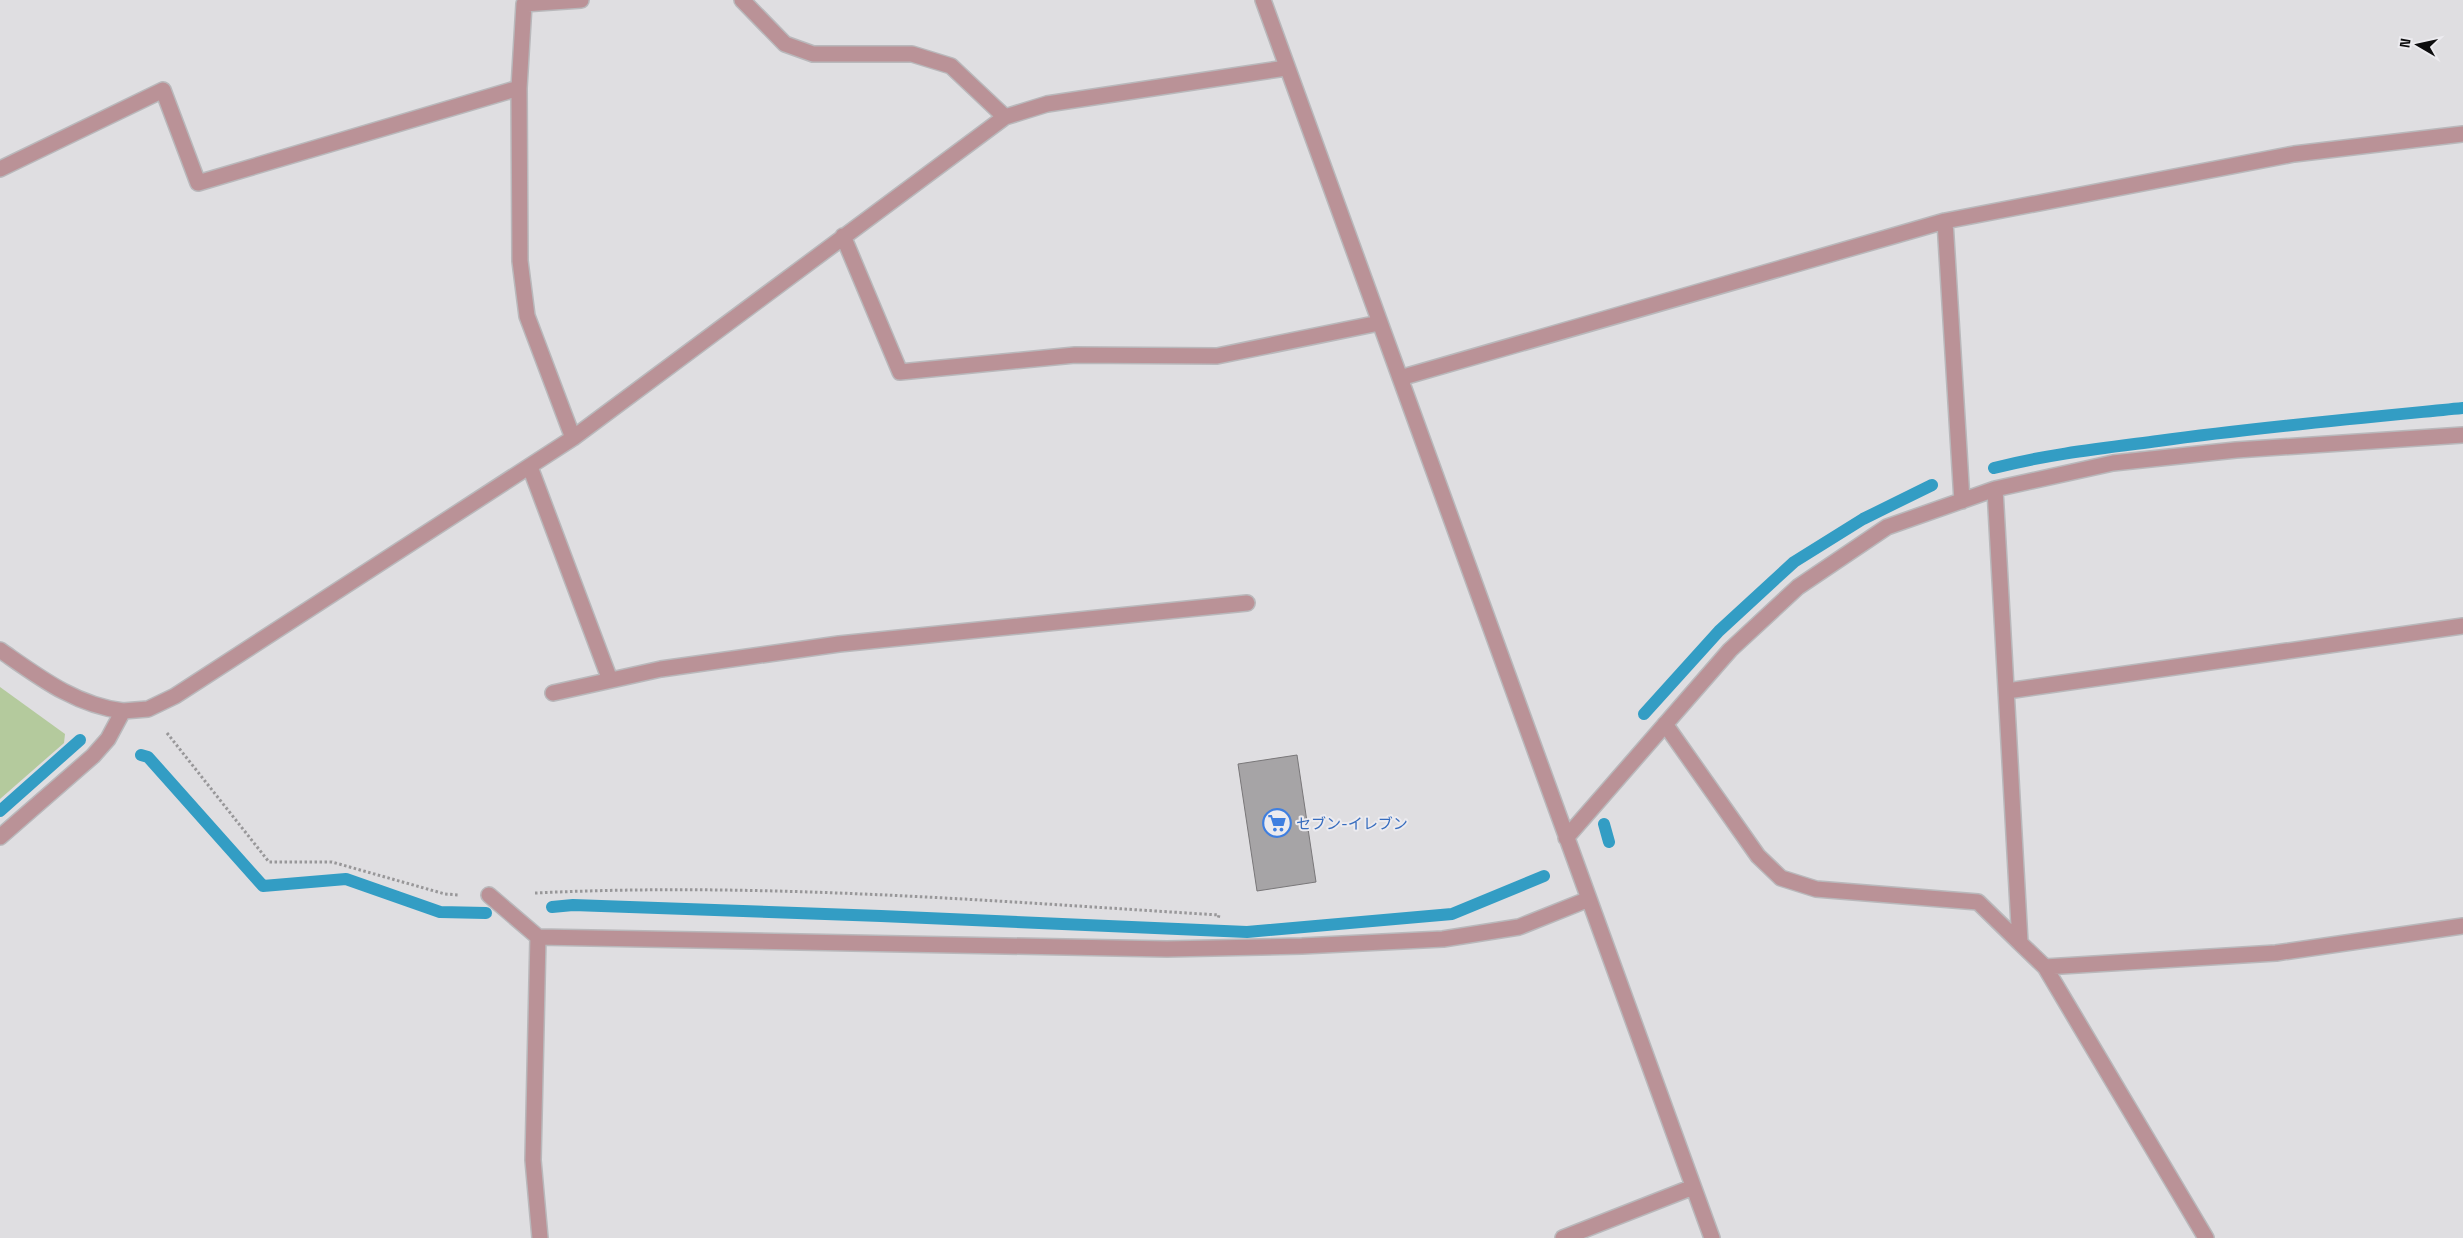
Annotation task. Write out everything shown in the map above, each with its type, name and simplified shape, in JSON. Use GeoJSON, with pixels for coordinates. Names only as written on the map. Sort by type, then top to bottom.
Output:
{"type":"FeatureCollection","features":[{"type":"Feature","properties":{"kind":"street"},"geometry":{"type":"LineString","coordinates":[[573,438],[527,316],[520,261],[519,88],[524,4],[581,0]]}},
{"type":"Feature","properties":{"kind":"street"},"geometry":{"type":"LineString","coordinates":[[742,0],[785,44],[813,54],[912,54],[951,66],[1005,116]]}},
{"type":"Feature","properties":{"kind":"street"},"geometry":{"type":"LineString","coordinates":[[1262,0],[1712,1238]]}},
{"type":"Feature","properties":{"kind":"street"},"geometry":{"type":"LineString","coordinates":[[0,650],[72,697],[98,707],[123,711],[148,709],[175,696],[573,438],[1005,116],[1048,104],[1286,68]]}},
{"type":"Feature","properties":{"kind":"street"},"geometry":{"type":"LineString","coordinates":[[0,169],[163,90],[198,183],[519,88]]}},
{"type":"Feature","properties":{"kind":"street"},"geometry":{"type":"LineString","coordinates":[[1400,378],[1945,221],[2294,154],[2463,134]]}},
{"type":"Feature","properties":{"kind":"street"},"geometry":{"type":"LineString","coordinates":[[1945,221],[1962,501]]}},
{"type":"Feature","properties":{"kind":"street"},"geometry":{"type":"LineString","coordinates":[[843,236],[900,372],[1075,355],[1217,356],[1379,323]]}},
{"type":"Feature","properties":{"kind":"street"},"geometry":{"type":"LineString","coordinates":[[1566,838],[1730,650],[1798,587],[1887,527],[1996,489],[2113,463],[2236,450],[2463,435]]}},
{"type":"Feature","properties":{"kind":"street"},"geometry":{"type":"LineString","coordinates":[[530,467],[610,680]]}},
{"type":"Feature","properties":{"kind":"street"},"geometry":{"type":"LineString","coordinates":[[1996,489],[2020,943]]}},
{"type":"Feature","properties":{"kind":"street"},"geometry":{"type":"LineString","coordinates":[[553,693],[661,669],[839,644],[1247,602]]}},
{"type":"Feature","properties":{"kind":"street"},"geometry":{"type":"LineString","coordinates":[[2007,691],[2463,626]]}},
{"type":"Feature","properties":{"kind":"street"},"geometry":{"type":"LineString","coordinates":[[0,837],[93,756],[108,739],[123,711]]}},
{"type":"Feature","properties":{"kind":"street"},"geometry":{"type":"LineString","coordinates":[[1665,724],[1758,856],[1781,878],[1816,890],[1978,902],[2045,967],[2206,1238]]}},
{"type":"Feature","properties":{"kind":"street"},"geometry":{"type":"LineString","coordinates":[[489,895],[538,937],[1167,948],[1302,946],[1443,938],[1519,927],[1589,899]]}},
{"type":"Feature","properties":{"kind":"street"},"geometry":{"type":"LineString","coordinates":[[2045,967],[2276,952],[2463,926]]}},
{"type":"Feature","properties":{"kind":"street"},"geometry":{"type":"LineString","coordinates":[[538,937],[533,1160],[540,1238]]}},
{"type":"Feature","properties":{"kind":"street"},"geometry":{"type":"LineString","coordinates":[[1563,1238],[1693,1187]]}},
{"type":"Feature","properties":{"kind":"path"},"geometry":{"type":"LineString","coordinates":[[148,709],[269,862],[332,862],[444,894],[489,895],[589,890],[834,891],[1218,915],[1218,922]]}},
{"type":"Feature","properties":{"kind":"green space"},"geometry":{"type":"Polygon","coordinates":[[[0,687],[65,734],[64,743],[0,799],[0,687]]]}},
{"type":"Feature","properties":{"kind":"building","name":"セブン-イレブン"},"geometry":{"type":"Polygon","coordinates":[[[1297,755],[1316,882],[1257,891],[1238,764],[1297,755]]]}},
{"type":"Feature","properties":{"kind":"waterway"},"geometry":{"type":"LineString","coordinates":[[1994,468],[2076,452],[2196,436],[2463,408]]}},
{"type":"Feature","properties":{"kind":"waterway"},"geometry":{"type":"LineString","coordinates":[[1644,714],[1719,631],[1794,562],[1863,519],[1932,485]]}},
{"type":"Feature","properties":{"kind":"waterway"},"geometry":{"type":"LineString","coordinates":[[0,811],[80,740]]}},
{"type":"Feature","properties":{"kind":"waterway"},"geometry":{"type":"LineString","coordinates":[[141,755],[148,757],[263,886],[346,879],[440,912],[486,913]]}},
{"type":"Feature","properties":{"kind":"waterway"},"geometry":{"type":"LineString","coordinates":[[1604,824],[1609,842]]}},
{"type":"Feature","properties":{"kind":"waterway"},"geometry":{"type":"LineString","coordinates":[[552,907],[573,905],[881,916],[1247,932],[1452,914],[1544,876]]}},
{"type":"Feature","properties":{"kind":"place","name":"セブン-イレブン"},"geometry":{"type":"Point","coordinates":[1277,823]}}]}
